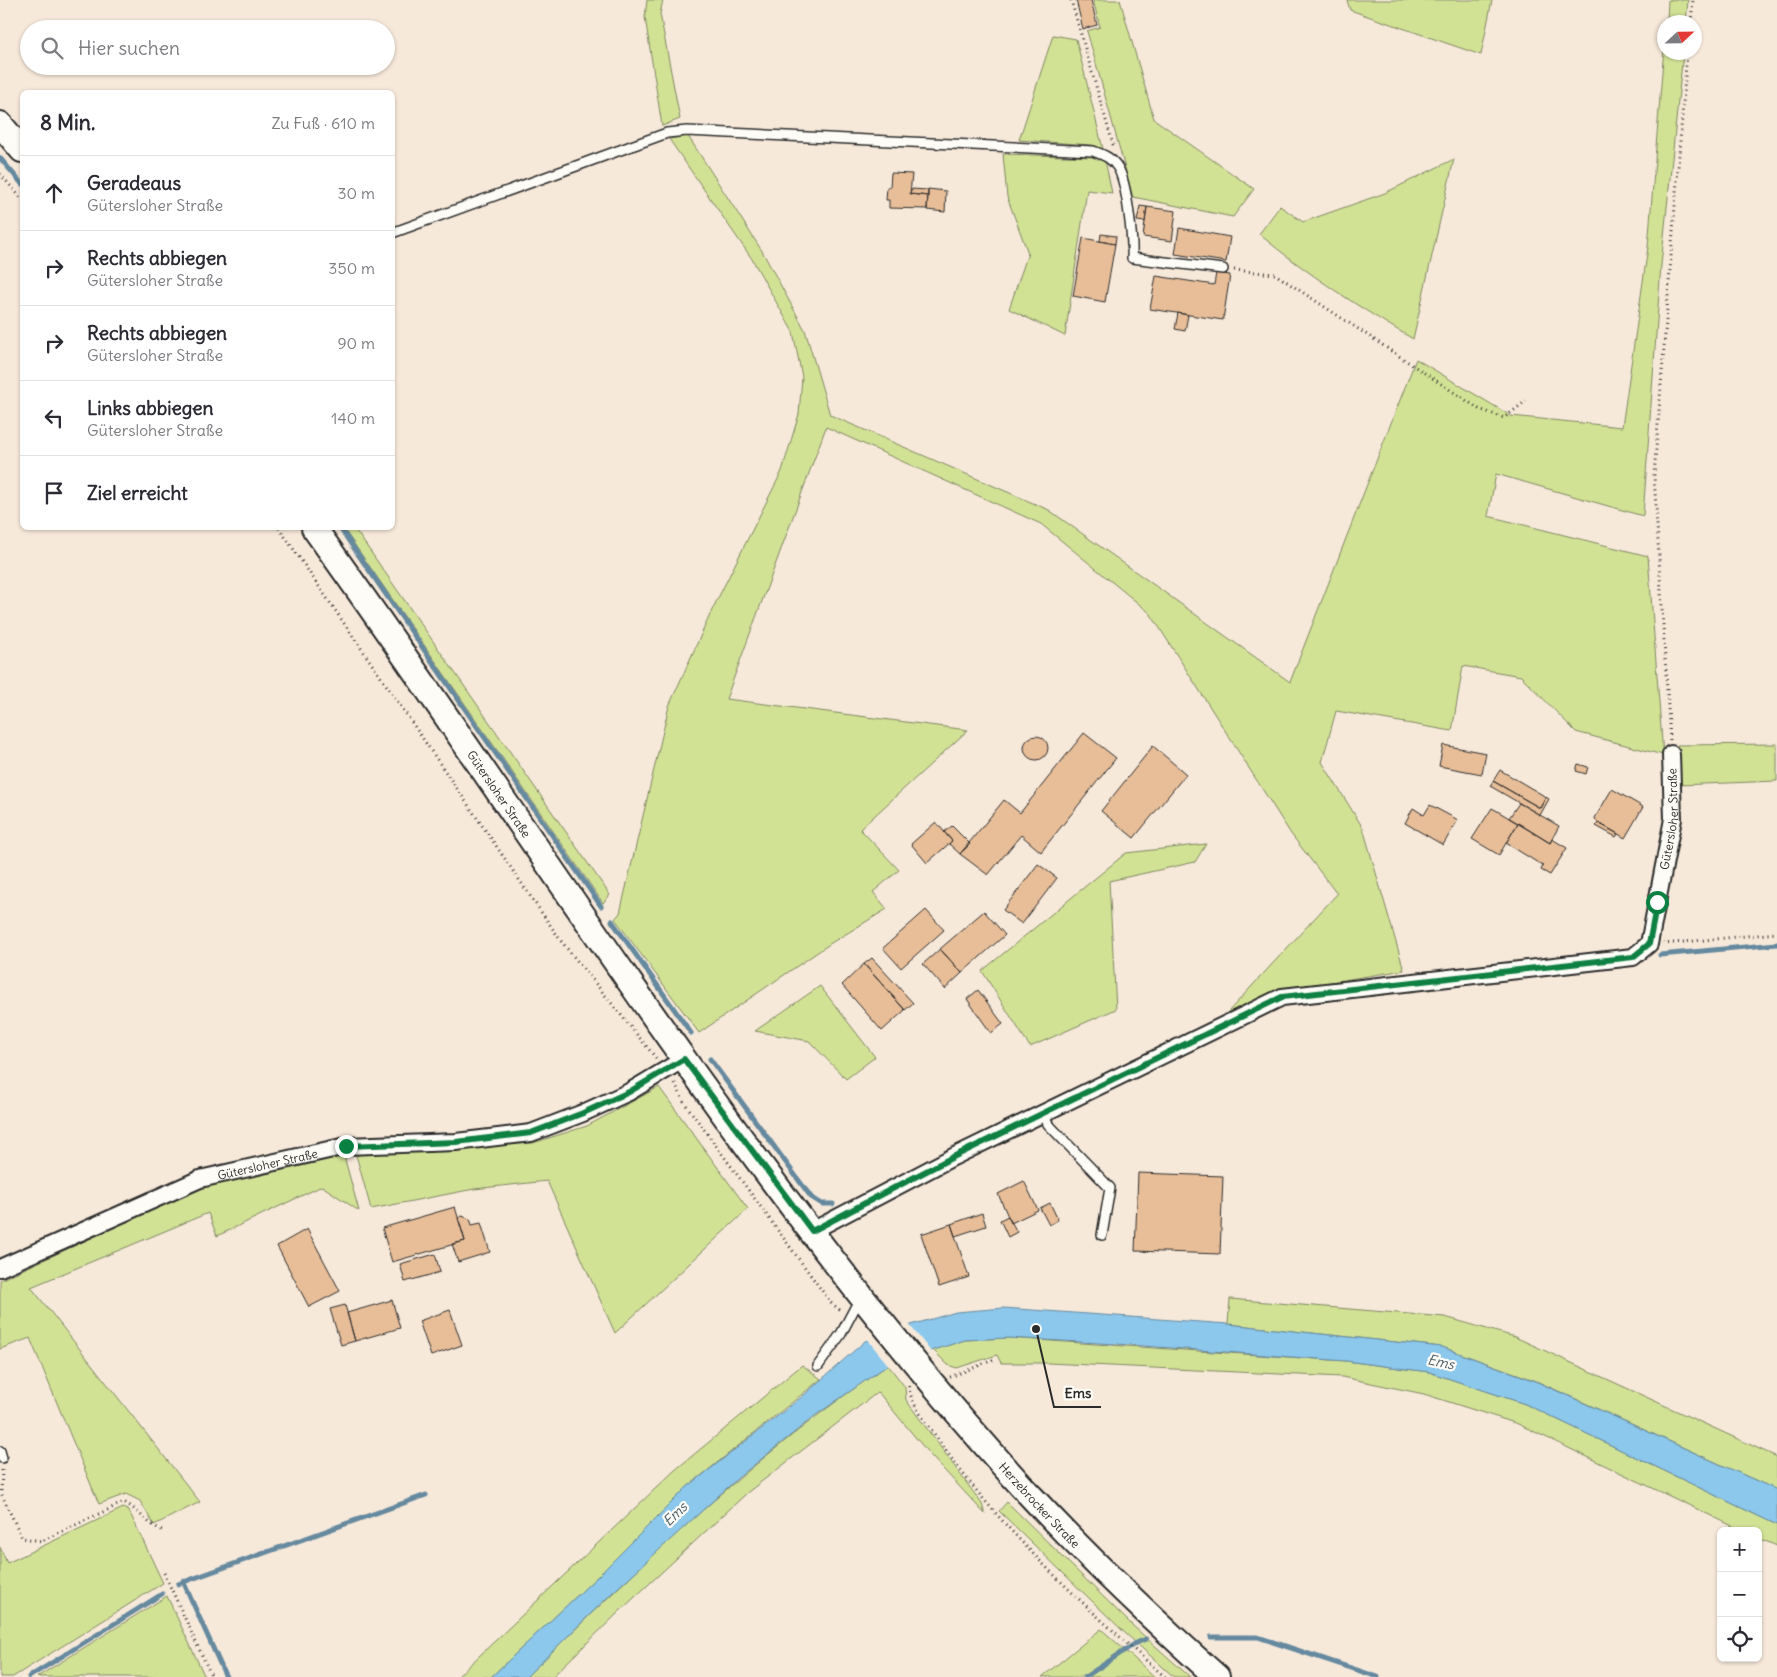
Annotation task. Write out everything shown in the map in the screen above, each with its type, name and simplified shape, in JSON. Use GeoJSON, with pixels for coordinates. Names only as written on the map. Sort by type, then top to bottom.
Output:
{"type":"FeatureCollection","features":[{"type":"Feature","properties":{"kind":"main road"},"geometry":{"type":"LineString","coordinates":[[0,124],[20,148]]}},
{"type":"Feature","properties":{"kind":"main road","name":"Gütersloher Straße"},"geometry":{"type":"LineString","coordinates":[[315,530],[675,1065],[812,1231],[877,1316]]}},
{"type":"Feature","properties":{"kind":"main road","name":"Herzebrocker Straße"},"geometry":{"type":"LineString","coordinates":[[877,1316],[921,1379],[961,1416],[1029,1493],[1146,1612],[1217,1677]]}},
{"type":"Feature","properties":{"kind":"street","name":"Gütersloher Straße"},"geometry":{"type":"LineString","coordinates":[[1649,944],[1673,819],[1671,754]]}},
{"type":"Feature","properties":{"kind":"street"},"geometry":{"type":"LineString","coordinates":[[812,1231],[953,1157],[1282,997],[1633,957],[1649,944]]}},
{"type":"Feature","properties":{"kind":"street","name":"Gütersloher Straße"},"geometry":{"type":"LineString","coordinates":[[0,1268],[200,1180],[346,1146],[456,1142],[531,1133],[583,1113],[629,1092],[675,1065]]}},
{"type":"Feature","properties":{"kind":"lane"},"geometry":{"type":"LineString","coordinates":[[395,232],[667,133],[687,131],[1093,151],[1108,156],[1119,169],[1133,235],[1132,258],[1223,269]]}},
{"type":"Feature","properties":{"kind":"lane"},"geometry":{"type":"LineString","coordinates":[[1044,1114],[1048,1124],[1110,1188],[1102,1235]]}},
{"type":"Feature","properties":{"kind":"lane"},"geometry":{"type":"LineString","coordinates":[[818,1366],[841,1334],[861,1296]]}},
{"type":"Feature","properties":{"kind":"path"},"geometry":{"type":"LineString","coordinates":[[1071,0],[1114,149],[1108,156]]}},
{"type":"Feature","properties":{"kind":"path"},"geometry":{"type":"LineString","coordinates":[[1691,15],[1693,0]]}},
{"type":"Feature","properties":{"kind":"path"},"geometry":{"type":"LineString","coordinates":[[1671,754],[1654,475],[1686,60]]}},
{"type":"Feature","properties":{"kind":"path"},"geometry":{"type":"LineString","coordinates":[[0,174],[20,197]]}},
{"type":"Feature","properties":{"kind":"path"},"geometry":{"type":"LineString","coordinates":[[1223,269],[1275,274],[1479,410],[1504,418],[1526,401]]}},
{"type":"Feature","properties":{"kind":"path"},"geometry":{"type":"LineString","coordinates":[[280,530],[561,941],[630,1024],[675,1065],[684,1102],[831,1303],[850,1317]]}},
{"type":"Feature","properties":{"kind":"path"},"geometry":{"type":"LineString","coordinates":[[1649,944],[1754,937],[1777,933]]}},
{"type":"Feature","properties":{"kind":"path"},"geometry":{"type":"LineString","coordinates":[[996,1359],[921,1379],[910,1397],[942,1445],[984,1501],[1093,1613],[1165,1677]]}},
{"type":"Feature","properties":{"kind":"path"},"geometry":{"type":"LineString","coordinates":[[1,1455],[2,1493],[22,1538],[42,1541],[124,1502],[134,1508],[149,1525],[162,1530]]}},
{"type":"Feature","properties":{"kind":"path"},"geometry":{"type":"LineString","coordinates":[[164,1573],[212,1677]]}},
{"type":"Feature","properties":{"kind":"green space"},"geometry":{"type":"Polygon","coordinates":[[[647,0],[663,0],[660,14],[680,119],[662,126],[645,17],[647,0]]]}},
{"type":"Feature","properties":{"kind":"green space"},"geometry":{"type":"Polygon","coordinates":[[[1093,0],[1120,0],[1154,119],[1254,189],[1233,217],[1133,197],[1087,31],[1100,27],[1093,0]]]}},
{"type":"Feature","properties":{"kind":"green space"},"geometry":{"type":"Polygon","coordinates":[[[1347,0],[1492,0],[1481,55],[1350,10],[1347,0]]]}},
{"type":"Feature","properties":{"kind":"green space"},"geometry":{"type":"Polygon","coordinates":[[[1668,0],[1688,0],[1687,15],[1667,15],[1668,0]]]}},
{"type":"Feature","properties":{"kind":"green space"},"geometry":{"type":"Polygon","coordinates":[[[1053,35],[1076,39],[1103,149],[1092,145],[1019,140],[1053,35]]]}},
{"type":"Feature","properties":{"kind":"green space"},"geometry":{"type":"Polygon","coordinates":[[[1663,60],[1682,60],[1661,265],[1643,516],[1496,474],[1488,516],[1648,556],[1663,755],[1576,732],[1521,676],[1463,666],[1452,731],[1336,711],[1322,762],[1363,828],[1404,970],[1277,991],[1227,1013],[1337,894],[1291,834],[1150,613],[1041,524],[826,427],[726,699],[968,730],[860,829],[899,870],[873,892],[887,909],[831,943],[699,1033],[615,919],[620,913],[669,706],[713,608],[782,471],[799,414],[802,377],[793,332],[752,259],[669,139],[688,136],[762,251],[805,330],[830,415],[1049,510],[1290,682],[1416,359],[1511,416],[1622,427],[1648,247],[1663,60]]]}},
{"type":"Feature","properties":{"kind":"green space"},"geometry":{"type":"Polygon","coordinates":[[[1003,154],[1094,157],[1105,160],[1112,193],[1087,190],[1065,336],[1009,309],[1028,253],[1007,197],[1003,154]]]}},
{"type":"Feature","properties":{"kind":"green space"},"geometry":{"type":"Polygon","coordinates":[[[1454,159],[1413,339],[1334,290],[1259,234],[1280,206],[1303,222],[1385,193],[1454,159]]]}},
{"type":"Feature","properties":{"kind":"green space"},"geometry":{"type":"Polygon","coordinates":[[[344,530],[355,530],[610,895],[603,903],[344,530]]]}},
{"type":"Feature","properties":{"kind":"green space"},"geometry":{"type":"Polygon","coordinates":[[[1777,744],[1777,781],[1678,785],[1677,745],[1777,744]]]}},
{"type":"Feature","properties":{"kind":"green space"},"geometry":{"type":"Polygon","coordinates":[[[1206,844],[1195,862],[1109,881],[1116,1009],[1030,1047],[982,971],[1126,853],[1206,844]]]}},
{"type":"Feature","properties":{"kind":"green space"},"geometry":{"type":"Polygon","coordinates":[[[820,986],[875,1057],[846,1079],[809,1041],[755,1031],[820,986]]]}},
{"type":"Feature","properties":{"kind":"green space"},"geometry":{"type":"Polygon","coordinates":[[[659,1087],[748,1209],[615,1333],[547,1181],[474,1189],[371,1209],[356,1155],[533,1143],[587,1126],[659,1087]]]}},
{"type":"Feature","properties":{"kind":"green space"},"geometry":{"type":"Polygon","coordinates":[[[344,1156],[359,1211],[322,1186],[217,1236],[208,1213],[31,1287],[200,1502],[154,1525],[140,1501],[126,1494],[99,1504],[30,1338],[0,1349],[0,1280],[200,1188],[344,1156]]]}},
{"type":"Feature","properties":{"kind":"green space"},"geometry":{"type":"Polygon","coordinates":[[[1230,1299],[1445,1317],[1515,1337],[1777,1457],[1777,1490],[1534,1380],[1442,1347],[1228,1324],[1230,1299]]]}},
{"type":"Feature","properties":{"kind":"green space"},"geometry":{"type":"Polygon","coordinates":[[[1007,1338],[1346,1361],[1429,1372],[1525,1404],[1777,1525],[1777,1546],[1762,1540],[1762,1527],[1735,1527],[1518,1424],[1424,1394],[1342,1377],[1048,1363],[1001,1363],[997,1355],[957,1368],[948,1365],[933,1350],[965,1340],[1007,1338]]]}},
{"type":"Feature","properties":{"kind":"green space"},"geometry":{"type":"Polygon","coordinates":[[[802,1365],[821,1379],[686,1488],[599,1575],[491,1677],[457,1677],[674,1471],[802,1365]]]}},
{"type":"Feature","properties":{"kind":"green space"},"geometry":{"type":"Polygon","coordinates":[[[888,1365],[905,1387],[906,1400],[982,1504],[985,1514],[930,1455],[878,1392],[748,1492],[552,1677],[526,1677],[656,1553],[745,1474],[791,1436],[888,1365]]]}},
{"type":"Feature","properties":{"kind":"green space"},"geometry":{"type":"Polygon","coordinates":[[[1007,1502],[1133,1626],[1190,1677],[1174,1677],[1125,1633],[999,1511],[1007,1502]]]}},
{"type":"Feature","properties":{"kind":"green space"},"geometry":{"type":"Polygon","coordinates":[[[123,1508],[129,1511],[163,1583],[13,1677],[0,1677],[0,1547],[7,1563],[123,1508]]]}},
{"type":"Feature","properties":{"kind":"green space"},"geometry":{"type":"Polygon","coordinates":[[[167,1596],[205,1677],[37,1677],[167,1596]]]}},
{"type":"Feature","properties":{"kind":"green space"},"geometry":{"type":"Polygon","coordinates":[[[1101,1629],[1155,1677],[1042,1677],[1101,1629]]]}},
{"type":"Feature","properties":{"kind":"water"},"geometry":{"type":"Polygon","coordinates":[[[1004,1308],[1228,1324],[1442,1347],[1533,1380],[1777,1490],[1777,1525],[1525,1404],[1429,1372],[1346,1361],[1117,1344],[1007,1338],[965,1340],[888,1365],[816,1415],[739,1477],[611,1594],[526,1677],[491,1677],[599,1575],[686,1488],[803,1396],[865,1341],[956,1312],[1004,1308]]]}},
{"type":"Feature","properties":{"kind":"pier"},"geometry":{"type":"Polygon","coordinates":[[[908,1323],[932,1353],[890,1367],[866,1338],[908,1323]]]}},
{"type":"Feature","properties":{"kind":"building"},"geometry":{"type":"Polygon","coordinates":[[[1076,0],[1091,0],[1097,25],[1083,29],[1076,0]]]}},
{"type":"Feature","properties":{"kind":"building"},"geometry":{"type":"Polygon","coordinates":[[[891,173],[912,174],[910,194],[928,196],[927,209],[889,208],[889,200],[886,200],[887,187],[890,187],[891,173]]]}},
{"type":"Feature","properties":{"kind":"building"},"geometry":{"type":"Polygon","coordinates":[[[911,189],[928,190],[928,196],[910,194],[911,189]]]}},
{"type":"Feature","properties":{"kind":"building"},"geometry":{"type":"Polygon","coordinates":[[[928,189],[946,191],[945,212],[927,210],[928,189]]]}},
{"type":"Feature","properties":{"kind":"building"},"geometry":{"type":"Polygon","coordinates":[[[1140,206],[1147,207],[1145,222],[1137,221],[1140,206]]]}},
{"type":"Feature","properties":{"kind":"building"},"geometry":{"type":"Polygon","coordinates":[[[1147,207],[1176,211],[1172,241],[1143,237],[1147,207]]]}},
{"type":"Feature","properties":{"kind":"building"},"geometry":{"type":"Polygon","coordinates":[[[1179,228],[1230,237],[1226,262],[1175,254],[1179,228]]]}},
{"type":"Feature","properties":{"kind":"building"},"geometry":{"type":"Polygon","coordinates":[[[1101,234],[1116,236],[1115,244],[1100,241],[1101,234]]]}},
{"type":"Feature","properties":{"kind":"building"},"geometry":{"type":"Polygon","coordinates":[[[1083,238],[1115,244],[1105,302],[1073,296],[1083,238]]]}},
{"type":"Feature","properties":{"kind":"building"},"geometry":{"type":"Polygon","coordinates":[[[1216,273],[1230,275],[1223,320],[1150,309],[1156,276],[1214,285],[1216,273]]]}},
{"type":"Feature","properties":{"kind":"building"},"geometry":{"type":"Polygon","coordinates":[[[1178,313],[1188,315],[1185,331],[1175,329],[1178,313]]]}},
{"type":"Feature","properties":{"kind":"building"},"geometry":{"type":"Polygon","coordinates":[[[1084,733],[1116,758],[1041,852],[1021,835],[988,875],[960,854],[1004,800],[1020,813],[1084,733]]]}},
{"type":"Feature","properties":{"kind":"building"},"geometry":{"type":"Polygon","coordinates":[[[1036,736],[1044,740],[1048,748],[1044,756],[1036,760],[1028,756],[1024,748],[1028,740],[1036,736]]]}},
{"type":"Feature","properties":{"kind":"building"},"geometry":{"type":"Polygon","coordinates":[[[1443,745],[1486,753],[1482,774],[1439,766],[1443,745]]]}},
{"type":"Feature","properties":{"kind":"building"},"geometry":{"type":"Polygon","coordinates":[[[1153,746],[1186,774],[1134,838],[1101,811],[1153,746]]]}},
{"type":"Feature","properties":{"kind":"building"},"geometry":{"type":"Polygon","coordinates":[[[1578,764],[1588,767],[1586,774],[1576,771],[1578,764]]]}},
{"type":"Feature","properties":{"kind":"building"},"geometry":{"type":"Polygon","coordinates":[[[1500,770],[1546,797],[1540,808],[1493,781],[1500,770]]]}},
{"type":"Feature","properties":{"kind":"building"},"geometry":{"type":"Polygon","coordinates":[[[1493,781],[1540,808],[1546,797],[1549,799],[1540,815],[1490,786],[1493,781]]]}},
{"type":"Feature","properties":{"kind":"building"},"geometry":{"type":"Polygon","coordinates":[[[1612,789],[1643,807],[1625,838],[1596,821],[1595,818],[1612,789]]]}},
{"type":"Feature","properties":{"kind":"building"},"geometry":{"type":"Polygon","coordinates":[[[1519,803],[1559,826],[1550,843],[1509,818],[1519,803]]]}},
{"type":"Feature","properties":{"kind":"building"},"geometry":{"type":"Polygon","coordinates":[[[1430,805],[1458,820],[1443,845],[1405,823],[1413,808],[1424,815],[1430,805]]]}},
{"type":"Feature","properties":{"kind":"building"},"geometry":{"type":"Polygon","coordinates":[[[1492,808],[1518,823],[1499,855],[1472,839],[1492,808]]]}},
{"type":"Feature","properties":{"kind":"building"},"geometry":{"type":"Polygon","coordinates":[[[936,822],[952,841],[927,863],[911,844],[936,822]]]}},
{"type":"Feature","properties":{"kind":"building"},"geometry":{"type":"Polygon","coordinates":[[[1518,823],[1550,843],[1552,839],[1567,848],[1550,875],[1541,870],[1543,866],[1506,843],[1518,823]]]}},
{"type":"Feature","properties":{"kind":"building"},"geometry":{"type":"Polygon","coordinates":[[[1598,823],[1618,834],[1616,837],[1596,826],[1598,823]]]}},
{"type":"Feature","properties":{"kind":"building"},"geometry":{"type":"Polygon","coordinates":[[[952,826],[970,844],[960,854],[949,844],[952,841],[944,832],[952,826]]]}},
{"type":"Feature","properties":{"kind":"building"},"geometry":{"type":"Polygon","coordinates":[[[1038,864],[1057,878],[1022,924],[1003,910],[1038,864]]]}},
{"type":"Feature","properties":{"kind":"building"},"geometry":{"type":"Polygon","coordinates":[[[926,910],[944,930],[901,968],[883,948],[926,910]]]}},
{"type":"Feature","properties":{"kind":"building"},"geometry":{"type":"Polygon","coordinates":[[[984,911],[1005,935],[962,973],[940,949],[984,911]]]}},
{"type":"Feature","properties":{"kind":"building"},"geometry":{"type":"Polygon","coordinates":[[[940,949],[962,973],[945,989],[923,964],[940,949]]]}},
{"type":"Feature","properties":{"kind":"building"},"geometry":{"type":"Polygon","coordinates":[[[872,958],[913,1003],[905,1010],[864,964],[872,958]]]}},
{"type":"Feature","properties":{"kind":"building"},"geometry":{"type":"Polygon","coordinates":[[[864,964],[905,1010],[882,1031],[842,985],[864,964]]]}},
{"type":"Feature","properties":{"kind":"building"},"geometry":{"type":"Polygon","coordinates":[[[978,990],[1003,1024],[991,1033],[967,999],[978,990]]]}},
{"type":"Feature","properties":{"kind":"building"},"geometry":{"type":"Polygon","coordinates":[[[1138,1173],[1223,1176],[1220,1254],[1135,1251],[1138,1173]]]}},
{"type":"Feature","properties":{"kind":"building"},"geometry":{"type":"Polygon","coordinates":[[[1024,1181],[1038,1210],[1011,1223],[998,1194],[1024,1181]]]}},
{"type":"Feature","properties":{"kind":"building"},"geometry":{"type":"Polygon","coordinates":[[[1050,1203],[1058,1220],[1049,1225],[1040,1208],[1050,1203]]]}},
{"type":"Feature","properties":{"kind":"building"},"geometry":{"type":"Polygon","coordinates":[[[455,1207],[465,1241],[392,1262],[382,1228],[455,1207]]]}},
{"type":"Feature","properties":{"kind":"building"},"geometry":{"type":"Polygon","coordinates":[[[982,1213],[986,1226],[955,1236],[951,1224],[982,1213]]]}},
{"type":"Feature","properties":{"kind":"building"},"geometry":{"type":"Polygon","coordinates":[[[462,1216],[470,1219],[472,1225],[481,1223],[490,1252],[458,1262],[452,1244],[465,1241],[458,1218],[462,1216]]]}},
{"type":"Feature","properties":{"kind":"building"},"geometry":{"type":"Polygon","coordinates":[[[1008,1216],[1017,1232],[1008,1237],[1000,1220],[1008,1216]]]}},
{"type":"Feature","properties":{"kind":"building"},"geometry":{"type":"Polygon","coordinates":[[[951,1224],[969,1277],[939,1287],[921,1234],[951,1224]]]}},
{"type":"Feature","properties":{"kind":"building"},"geometry":{"type":"Polygon","coordinates":[[[307,1229],[340,1291],[309,1307],[277,1246],[307,1229]]]}},
{"type":"Feature","properties":{"kind":"building"},"geometry":{"type":"Polygon","coordinates":[[[435,1254],[440,1272],[405,1282],[400,1264],[435,1254]]]}},
{"type":"Feature","properties":{"kind":"building"},"geometry":{"type":"Polygon","coordinates":[[[392,1300],[400,1328],[355,1341],[347,1313],[392,1300]]]}},
{"type":"Feature","properties":{"kind":"building"},"geometry":{"type":"Polygon","coordinates":[[[345,1305],[355,1341],[341,1345],[330,1309],[345,1305]]]}},
{"type":"Feature","properties":{"kind":"building"},"geometry":{"type":"Polygon","coordinates":[[[450,1310],[462,1345],[431,1356],[419,1321],[450,1310]]]}},
{"type":"Feature","properties":{"kind":"waterway"},"geometry":{"type":"LineString","coordinates":[[0,158],[20,182]]}},
{"type":"Feature","properties":{"kind":"waterway"},"geometry":{"type":"LineString","coordinates":[[341,530],[601,906]]}},
{"type":"Feature","properties":{"kind":"waterway"},"geometry":{"type":"LineString","coordinates":[[612,921],[691,1033]]}},
{"type":"Feature","properties":{"kind":"waterway"},"geometry":{"type":"LineString","coordinates":[[1660,955],[1777,944]]}},
{"type":"Feature","properties":{"kind":"waterway"},"geometry":{"type":"LineString","coordinates":[[710,1059],[811,1197],[822,1204],[833,1204]]}},
{"type":"Feature","properties":{"kind":"waterway"},"geometry":{"type":"LineString","coordinates":[[178,1584],[426,1495]]}},
{"type":"Feature","properties":{"kind":"waterway"},"geometry":{"type":"LineString","coordinates":[[183,1581],[226,1677]]}},
{"type":"Feature","properties":{"kind":"waterway"},"geometry":{"type":"LineString","coordinates":[[29,1677],[162,1594]]}},
{"type":"Feature","properties":{"kind":"waterway"},"geometry":{"type":"LineString","coordinates":[[1211,1637],[1258,1637],[1378,1677]]}},
{"type":"Feature","properties":{"kind":"waterway"},"geometry":{"type":"LineString","coordinates":[[1085,1677],[1136,1643],[1146,1639]]}},
{"type":"Feature","properties":{"kind":"place","name":"Ems"},"geometry":{"type":"Point","coordinates":[1036,1329]}},
{"type":"Feature","properties":{"kind":"route"},"geometry":{"type":"LineString","coordinates":[[346,1146],[456,1142],[531,1133],[583,1113],[629,1092],[684,1059],[812,1231],[953,1157],[1282,997],[1633,957],[1649,944],[1657,902]]}}]}
